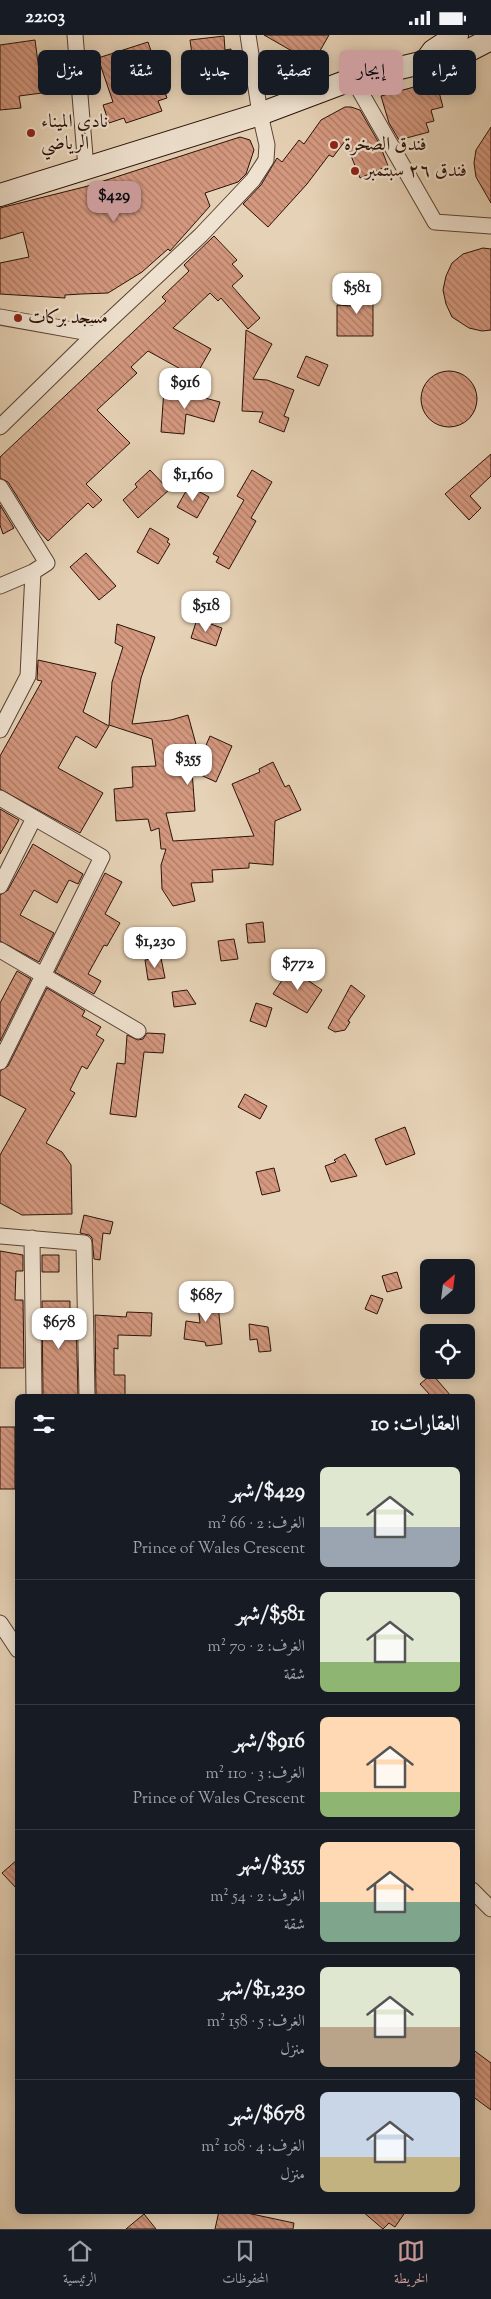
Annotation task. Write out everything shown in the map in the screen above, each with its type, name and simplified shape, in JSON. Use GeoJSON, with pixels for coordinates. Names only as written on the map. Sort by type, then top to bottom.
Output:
{"type":"FeatureCollection","features":[{"type":"Feature","properties":{"kind":"main road"},"geometry":{"type":"LineString","coordinates":[[435,50],[458,35]]}},
{"type":"Feature","properties":{"kind":"main road"},"geometry":{"type":"LineString","coordinates":[[470,50],[491,39]]}},
{"type":"Feature","properties":{"kind":"main road"},"geometry":{"type":"LineString","coordinates":[[0,195],[260,114],[339,84]]}},
{"type":"Feature","properties":{"kind":"street"},"geometry":{"type":"LineString","coordinates":[[76,35],[86,167]]}},
{"type":"Feature","properties":{"kind":"street"},"geometry":{"type":"LineString","coordinates":[[0,427],[95,334],[201,235],[253,180],[266,160],[267,145],[260,114],[248,35]]}},
{"type":"Feature","properties":{"kind":"street"},"geometry":{"type":"LineString","coordinates":[[362,95],[435,222],[491,226]]}},
{"type":"Feature","properties":{"kind":"street"},"geometry":{"type":"LineString","coordinates":[[0,317],[95,334]]}},
{"type":"Feature","properties":{"kind":"street"},"geometry":{"type":"LineString","coordinates":[[0,487],[48,563],[33,572],[0,586]]}},
{"type":"Feature","properties":{"kind":"street"},"geometry":{"type":"LineString","coordinates":[[0,730],[28,676],[33,572]]}},
{"type":"Feature","properties":{"kind":"street"},"geometry":{"type":"LineString","coordinates":[[0,798],[102,857],[0,1062]]}},
{"type":"Feature","properties":{"kind":"street"},"geometry":{"type":"LineString","coordinates":[[0,886],[34,818]]}},
{"type":"Feature","properties":{"kind":"street"},"geometry":{"type":"LineString","coordinates":[[0,950],[138,1031]]}},
{"type":"Feature","properties":{"kind":"street"},"geometry":{"type":"LineString","coordinates":[[0,1236],[84,1243],[87,1394]]}},
{"type":"Feature","properties":{"kind":"street"},"geometry":{"type":"LineString","coordinates":[[32,1238],[34,1394]]}},
{"type":"Feature","properties":{"kind":"street"},"geometry":{"type":"LineString","coordinates":[[0,1623],[15,1645]]}},
{"type":"Feature","properties":{"kind":"street"},"geometry":{"type":"LineString","coordinates":[[475,1893],[491,1909]]}},
{"type":"Feature","properties":{"kind":"building"},"geometry":{"type":"Polygon","coordinates":[[[264,35],[329,35],[320,50],[290,50],[264,35]]]}},
{"type":"Feature","properties":{"kind":"building"},"geometry":{"type":"Polygon","coordinates":[[[224,36],[225,50],[191,50],[190,40],[224,36]]]}},
{"type":"Feature","properties":{"kind":"building"},"geometry":{"type":"Polygon","coordinates":[[[35,40],[38,63],[38,94],[19,96],[21,108],[0,110],[0,45],[35,40]]]}},
{"type":"Feature","properties":{"kind":"building"},"geometry":{"type":"Polygon","coordinates":[[[148,42],[151,50],[123,50],[148,42]]]}},
{"type":"Feature","properties":{"kind":"building"},"geometry":{"type":"Polygon","coordinates":[[[111,54],[111,95],[166,95],[167,98],[158,101],[162,111],[126,123],[124,118],[109,123],[103,105],[113,102],[101,67],[101,57],[111,54]]]}},
{"type":"Feature","properties":{"kind":"building"},"geometry":{"type":"Polygon","coordinates":[[[413,87],[413,95],[440,95],[443,107],[431,110],[434,121],[426,123],[429,132],[399,140],[389,123],[381,96],[403,95],[403,90],[413,87]]]}},
{"type":"Feature","properties":{"kind":"building"},"geometry":{"type":"Polygon","coordinates":[[[345,107],[360,110],[380,145],[388,166],[360,178],[345,141],[333,157],[329,155],[307,184],[268,227],[243,204],[261,185],[277,158],[282,162],[299,140],[304,144],[321,120],[345,107]]]}},
{"type":"Feature","properties":{"kind":"building"},"geometry":{"type":"Polygon","coordinates":[[[491,127],[491,203],[476,177],[474,163],[476,150],[491,127]]]}},
{"type":"Feature","properties":{"kind":"building"},"geometry":{"type":"Polygon","coordinates":[[[240,137],[250,140],[254,150],[246,174],[238,182],[205,193],[210,206],[170,251],[168,249],[142,272],[108,293],[65,295],[65,298],[0,294],[0,263],[29,257],[23,232],[0,239],[0,208],[88,186],[240,137]]]}},
{"type":"Feature","properties":{"kind":"building"},"geometry":{"type":"Polygon","coordinates":[[[214,236],[237,260],[232,264],[243,276],[232,286],[260,318],[248,329],[221,298],[218,301],[210,293],[173,328],[211,349],[195,377],[148,351],[131,367],[137,373],[97,410],[130,443],[86,484],[102,500],[93,508],[88,503],[48,541],[37,529],[8,482],[0,478],[0,457],[166,301],[162,297],[189,271],[184,265],[214,236]]]}},
{"type":"Feature","properties":{"kind":"building"},"geometry":{"type":"Polygon","coordinates":[[[483,248],[491,249],[491,330],[482,331],[469,328],[452,317],[446,304],[443,290],[446,276],[452,263],[463,254],[483,248]]]}},
{"type":"Feature","properties":{"kind":"building"},"geometry":{"type":"Polygon","coordinates":[[[351,288],[373,288],[373,336],[337,336],[337,305],[351,306],[351,288]]]}},
{"type":"Feature","properties":{"kind":"building"},"geometry":{"type":"Polygon","coordinates":[[[246,330],[272,344],[253,379],[267,380],[294,390],[284,416],[289,418],[284,432],[259,422],[263,412],[242,411],[246,330]]]}},
{"type":"Feature","properties":{"kind":"building"},"geometry":{"type":"Polygon","coordinates":[[[306,356],[328,365],[319,386],[297,377],[306,356]]]}},
{"type":"Feature","properties":{"kind":"building"},"geometry":{"type":"Polygon","coordinates":[[[449,371],[460,373],[469,379],[475,388],[477,399],[475,410],[469,419],[460,425],[449,427],[438,425],[429,419],[423,410],[421,399],[423,388],[429,379],[438,373],[449,371]]]}},
{"type":"Feature","properties":{"kind":"building"},"geometry":{"type":"Polygon","coordinates":[[[164,389],[187,391],[186,393],[220,402],[214,422],[186,414],[184,434],[161,432],[164,389]]]}},
{"type":"Feature","properties":{"kind":"building"},"geometry":{"type":"Polygon","coordinates":[[[491,454],[491,476],[470,496],[481,508],[469,520],[445,494],[491,454]]]}},
{"type":"Feature","properties":{"kind":"building"},"geometry":{"type":"Polygon","coordinates":[[[150,470],[169,490],[138,518],[123,500],[137,487],[135,484],[150,470]]]}},
{"type":"Feature","properties":{"kind":"building"},"geometry":{"type":"Polygon","coordinates":[[[252,470],[272,482],[251,518],[256,521],[229,569],[216,562],[219,557],[213,554],[244,500],[237,496],[252,470]]]}},
{"type":"Feature","properties":{"kind":"building"},"geometry":{"type":"Polygon","coordinates":[[[189,486],[209,497],[197,518],[177,507],[189,486]]]}},
{"type":"Feature","properties":{"kind":"building"},"geometry":{"type":"Polygon","coordinates":[[[0,505],[14,528],[3,534],[0,525],[0,505]]]}},
{"type":"Feature","properties":{"kind":"building"},"geometry":{"type":"Polygon","coordinates":[[[150,528],[169,539],[167,542],[170,544],[158,564],[137,552],[150,528]]]}},
{"type":"Feature","properties":{"kind":"building"},"geometry":{"type":"Polygon","coordinates":[[[86,553],[116,586],[99,600],[70,567],[86,553]]]}},
{"type":"Feature","properties":{"kind":"building"},"geometry":{"type":"Polygon","coordinates":[[[197,619],[222,628],[216,646],[191,638],[197,619]]]}},
{"type":"Feature","properties":{"kind":"building"},"geometry":{"type":"Polygon","coordinates":[[[117,624],[155,637],[141,678],[132,724],[171,720],[188,715],[200,759],[210,736],[232,746],[216,782],[192,771],[195,811],[166,813],[173,841],[254,836],[232,784],[260,772],[259,769],[273,762],[285,787],[289,785],[301,810],[275,821],[273,865],[249,863],[249,868],[212,870],[213,882],[191,883],[195,901],[173,906],[162,889],[161,865],[166,849],[161,849],[159,828],[151,831],[148,819],[116,821],[114,789],[133,787],[132,767],[156,766],[152,739],[109,725],[112,682],[123,647],[115,643],[117,624]]]}},
{"type":"Feature","properties":{"kind":"building"},"geometry":{"type":"Polygon","coordinates":[[[38,660],[96,673],[83,712],[109,726],[96,748],[76,736],[58,768],[103,793],[80,833],[0,789],[0,756],[42,681],[37,680],[38,660]]]}},
{"type":"Feature","properties":{"kind":"building"},"geometry":{"type":"Polygon","coordinates":[[[0,809],[19,820],[0,854],[0,809]]]}},
{"type":"Feature","properties":{"kind":"building"},"geometry":{"type":"Polygon","coordinates":[[[33,844],[83,874],[78,884],[69,880],[57,903],[34,890],[20,915],[54,933],[39,962],[0,941],[0,895],[8,890],[33,844]]]}},
{"type":"Feature","properties":{"kind":"building"},"geometry":{"type":"Polygon","coordinates":[[[105,873],[122,882],[105,914],[120,923],[107,946],[104,945],[88,974],[101,981],[94,994],[55,972],[105,873]]]}},
{"type":"Feature","properties":{"kind":"building"},"geometry":{"type":"Polygon","coordinates":[[[263,922],[265,942],[248,943],[246,924],[263,922]]]}},
{"type":"Feature","properties":{"kind":"building"},"geometry":{"type":"Polygon","coordinates":[[[234,939],[238,959],[221,961],[218,941],[234,939]]]}},
{"type":"Feature","properties":{"kind":"building"},"geometry":{"type":"Polygon","coordinates":[[[161,958],[165,978],[148,980],[145,960],[161,958]]]}},
{"type":"Feature","properties":{"kind":"building"},"geometry":{"type":"Polygon","coordinates":[[[290,968],[322,990],[307,1013],[273,994],[290,968]]]}},
{"type":"Feature","properties":{"kind":"building"},"geometry":{"type":"Polygon","coordinates":[[[17,971],[31,979],[0,1041],[0,1003],[17,971]]]}},
{"type":"Feature","properties":{"kind":"building"},"geometry":{"type":"Polygon","coordinates":[[[351,985],[365,996],[348,1021],[350,1022],[345,1030],[335,1032],[328,1028],[351,985]]]}},
{"type":"Feature","properties":{"kind":"building"},"geometry":{"type":"Polygon","coordinates":[[[47,988],[85,1011],[82,1016],[101,1027],[96,1035],[104,1040],[87,1069],[82,1066],[70,1090],[75,1093],[46,1143],[62,1152],[71,1165],[72,1214],[22,1215],[0,1203],[0,1155],[26,1109],[0,1095],[0,1071],[8,1066],[47,988]]]}},
{"type":"Feature","properties":{"kind":"building"},"geometry":{"type":"Polygon","coordinates":[[[187,990],[196,1004],[174,1007],[172,992],[187,990]]]}},
{"type":"Feature","properties":{"kind":"building"},"geometry":{"type":"Polygon","coordinates":[[[256,1003],[272,1008],[266,1027],[250,1021],[256,1003]]]}},
{"type":"Feature","properties":{"kind":"building"},"geometry":{"type":"Polygon","coordinates":[[[147,1033],[165,1034],[163,1053],[144,1052],[136,1117],[110,1114],[117,1063],[125,1064],[127,1035],[138,1040],[143,1039],[147,1033]]]}},
{"type":"Feature","properties":{"kind":"building"},"geometry":{"type":"Polygon","coordinates":[[[245,1094],[267,1106],[260,1119],[238,1107],[245,1094]]]}},
{"type":"Feature","properties":{"kind":"building"},"geometry":{"type":"Polygon","coordinates":[[[405,1127],[415,1154],[386,1165],[375,1139],[405,1127]]]}},
{"type":"Feature","properties":{"kind":"building"},"geometry":{"type":"Polygon","coordinates":[[[345,1154],[357,1176],[331,1182],[325,1166],[336,1162],[334,1160],[345,1154]]]}},
{"type":"Feature","properties":{"kind":"building"},"geometry":{"type":"Polygon","coordinates":[[[274,1168],[280,1191],[262,1195],[256,1172],[274,1168]]]}},
{"type":"Feature","properties":{"kind":"building"},"geometry":{"type":"Polygon","coordinates":[[[84,1215],[113,1222],[110,1234],[103,1233],[100,1260],[94,1259],[92,1238],[89,1235],[80,1233],[84,1215]]]}},
{"type":"Feature","properties":{"kind":"building"},"geometry":{"type":"Polygon","coordinates":[[[0,1251],[23,1255],[23,1271],[16,1271],[15,1300],[23,1300],[24,1368],[0,1368],[0,1251]]]}},
{"type":"Feature","properties":{"kind":"building"},"geometry":{"type":"Polygon","coordinates":[[[42,1255],[59,1255],[59,1272],[42,1272],[42,1255]]]}},
{"type":"Feature","properties":{"kind":"building"},"geometry":{"type":"Polygon","coordinates":[[[397,1272],[402,1288],[387,1292],[382,1276],[397,1272]]]}},
{"type":"Feature","properties":{"kind":"building"},"geometry":{"type":"Polygon","coordinates":[[[217,1295],[222,1344],[206,1346],[205,1342],[184,1339],[186,1321],[200,1323],[197,1297],[217,1295]]]}},
{"type":"Feature","properties":{"kind":"building"},"geometry":{"type":"Polygon","coordinates":[[[371,1295],[383,1299],[377,1314],[365,1309],[371,1295]]]}},
{"type":"Feature","properties":{"kind":"building"},"geometry":{"type":"Polygon","coordinates":[[[42,1301],[70,1301],[70,1314],[76,1314],[78,1394],[43,1394],[42,1301]]]}},
{"type":"Feature","properties":{"kind":"building"},"geometry":{"type":"Polygon","coordinates":[[[127,1312],[152,1313],[151,1336],[118,1335],[118,1349],[114,1348],[114,1375],[125,1375],[125,1394],[96,1394],[95,1315],[126,1317],[127,1312]]]}},
{"type":"Feature","properties":{"kind":"building"},"geometry":{"type":"Polygon","coordinates":[[[249,1324],[268,1327],[271,1351],[259,1352],[257,1339],[250,1340],[249,1324]]]}},
{"type":"Feature","properties":{"kind":"building"},"geometry":{"type":"Polygon","coordinates":[[[426,1379],[436,1379],[449,1394],[429,1394],[420,1384],[426,1379]]]}},
{"type":"Feature","properties":{"kind":"building"},"geometry":{"type":"Polygon","coordinates":[[[0,1427],[15,1427],[15,1489],[0,1489],[0,1427]]]}},
{"type":"Feature","properties":{"kind":"building"},"geometry":{"type":"Polygon","coordinates":[[[15,1862],[15,1887],[2,1873],[15,1862]]]}},
{"type":"Feature","properties":{"kind":"building"},"geometry":{"type":"Polygon","coordinates":[[[475,2051],[491,2063],[491,2110],[475,2098],[475,2051]]]}},
{"type":"Feature","properties":{"kind":"building"},"geometry":{"type":"Polygon","coordinates":[[[144,2214],[156,2229],[126,2229],[144,2214]]]}},
{"type":"Feature","properties":{"kind":"building"},"geometry":{"type":"Polygon","coordinates":[[[218,2214],[252,2214],[294,2223],[293,2229],[215,2229],[218,2214]]]}},
{"type":"Feature","properties":{"kind":"building"},"geometry":{"type":"Polygon","coordinates":[[[366,2214],[404,2214],[395,2227],[389,2223],[383,2229],[366,2214]]]}},
{"type":"Feature","properties":{"kind":"place","name":"نادي الميناء الرياضي"},"geometry":{"type":"Point","coordinates":[31,133]}},
{"type":"Feature","properties":{"kind":"place","name":"فندق الصخرة"},"geometry":{"type":"Point","coordinates":[334,145]}},
{"type":"Feature","properties":{"kind":"place","name":"فندق ۲٦ سبتمبر"},"geometry":{"type":"Point","coordinates":[355,171]}},
{"type":"Feature","properties":{"kind":"place","name":"مسجد بركات"},"geometry":{"type":"Point","coordinates":[18,318]}}]}
